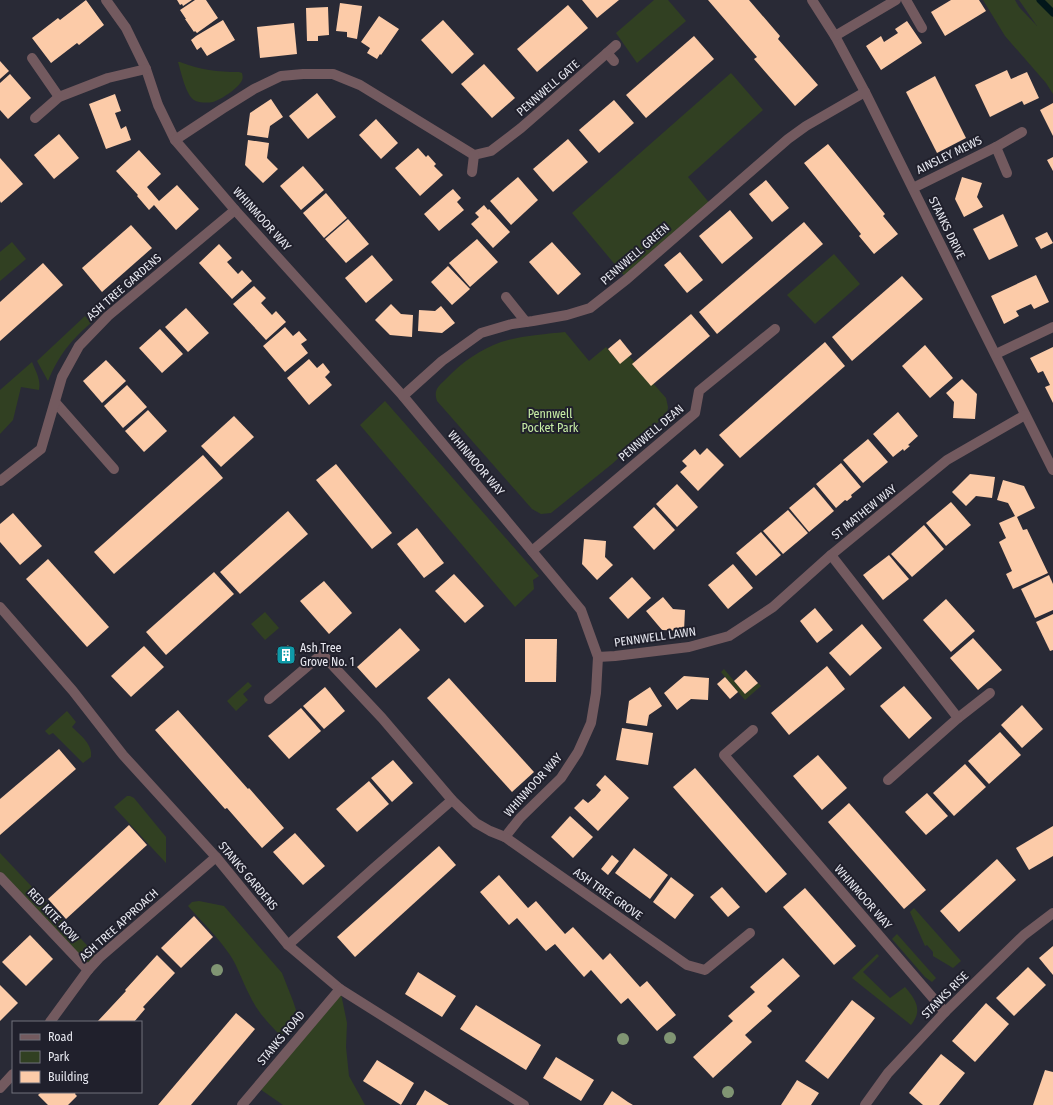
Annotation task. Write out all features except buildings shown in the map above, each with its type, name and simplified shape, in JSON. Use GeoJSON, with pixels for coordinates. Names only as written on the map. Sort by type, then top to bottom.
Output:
{"type":"FeatureCollection","features":[{"type":"Feature","properties":{"kind":"street","name":"WHINMOOR WAY"},"geometry":{"type":"LineString","coordinates":[[106,0],[126,28],[146,68],[158,105],[175,140],[235,210],[404,396],[580,610],[598,657],[596,693],[592,723],[578,752],[561,778],[520,818],[505,837]]}},
{"type":"Feature","properties":{"kind":"street","name":"STANKS DRIVE"},"geometry":{"type":"LineString","coordinates":[[812,0],[835,36],[866,92],[933,231],[1053,470]]}},
{"type":"Feature","properties":{"kind":"street"},"geometry":{"type":"LineString","coordinates":[[835,36],[896,0]]}},
{"type":"Feature","properties":{"kind":"street"},"geometry":{"type":"LineString","coordinates":[[906,0],[922,28]]}},
{"type":"Feature","properties":{"kind":"street","name":"PENNWELL GATE"},"geometry":{"type":"LineString","coordinates":[[474,155],[490,151],[505,141],[610,57],[616,45]]}},
{"type":"Feature","properties":{"kind":"street"},"geometry":{"type":"LineString","coordinates":[[32,58],[59,97]]}},
{"type":"Feature","properties":{"kind":"street"},"geometry":{"type":"LineString","coordinates":[[35,118],[59,97],[108,78],[146,68]]}},
{"type":"Feature","properties":{"kind":"street"},"geometry":{"type":"LineString","coordinates":[[175,140],[254,89],[281,76],[333,74],[360,85],[474,155],[472,172]]}},
{"type":"Feature","properties":{"kind":"street","name":"PENNWELL GREEN"},"geometry":{"type":"LineString","coordinates":[[404,396],[442,361],[481,333],[512,324],[567,315],[590,308],[620,284],[788,139],[806,126],[866,92]]}},
{"type":"Feature","properties":{"kind":"street","name":"AINSLEY MEWS"},"geometry":{"type":"LineString","coordinates":[[913,188],[1022,132]]}},
{"type":"Feature","properties":{"kind":"street","name":"AINSLEY MEWS"},"geometry":{"type":"LineString","coordinates":[[996,146],[1007,173]]}},
{"type":"Feature","properties":{"kind":"street","name":"ASH TREE GARDENS"},"geometry":{"type":"LineString","coordinates":[[0,481],[41,449],[62,377],[79,346],[108,316],[235,210]]}},
{"type":"Feature","properties":{"kind":"street"},"geometry":{"type":"LineString","coordinates":[[506,298],[526,322]]}},
{"type":"Feature","properties":{"kind":"street"},"geometry":{"type":"LineString","coordinates":[[996,354],[1053,327]]}},
{"type":"Feature","properties":{"kind":"street","name":"PENNWELL DEAN"},"geometry":{"type":"LineString","coordinates":[[532,551],[695,413],[699,390],[775,329]]}},
{"type":"Feature","properties":{"kind":"street"},"geometry":{"type":"LineString","coordinates":[[55,402],[114,469]]}},
{"type":"Feature","properties":{"kind":"street","name":"ST MATHEW WAY"},"geometry":{"type":"LineString","coordinates":[[958,718],[831,555],[947,460],[1025,415]]}},
{"type":"Feature","properties":{"kind":"street","name":"PENNWELL LAWN"},"geometry":{"type":"LineString","coordinates":[[598,657],[689,647],[729,636],[773,607],[831,555]]}},
{"type":"Feature","properties":{"kind":"street","name":"STANKS GARDENS"},"geometry":{"type":"LineString","coordinates":[[0,607],[73,691],[123,756],[216,857],[288,945],[340,989],[524,1105]]}},
{"type":"Feature","properties":{"kind":"street","name":"ASH TREE GROVE"},"geometry":{"type":"LineString","coordinates":[[269,699],[322,654],[384,721],[452,800],[476,823],[505,837],[687,965],[705,970],[750,933]]}},
{"type":"Feature","properties":{"kind":"street"},"geometry":{"type":"LineString","coordinates":[[888,780],[958,718],[990,693]]}},
{"type":"Feature","properties":{"kind":"street","name":"WHINMOOR WAY"},"geometry":{"type":"LineString","coordinates":[[753,730],[724,755],[945,1012]]}},
{"type":"Feature","properties":{"kind":"street"},"geometry":{"type":"LineString","coordinates":[[288,945],[452,800]]}},
{"type":"Feature","properties":{"kind":"street","name":"ASH TREE APPROACH"},"geometry":{"type":"LineString","coordinates":[[51,1021],[88,970],[99,958],[216,857]]}},
{"type":"Feature","properties":{"kind":"street","name":"RED KITE ROW"},"geometry":{"type":"LineString","coordinates":[[0,877],[88,970]]}},
{"type":"Feature","properties":{"kind":"street","name":"STANKS RISE"},"geometry":{"type":"LineString","coordinates":[[865,1105],[888,1073],[945,1012],[1024,936],[1053,914]]}},
{"type":"Feature","properties":{"kind":"street","name":"STANKS ROAD"},"geometry":{"type":"LineString","coordinates":[[242,1105],[340,989]]}},
{"type":"Feature","properties":{"kind":"street"},"geometry":{"type":"LineString","coordinates":[[0,1088],[12,1075]]}},
{"type":"Feature","properties":{"kind":"green space"},"geometry":{"type":"Polygon","coordinates":[[[654,0],[668,0],[686,21],[637,63],[616,33],[654,0]]]}},
{"type":"Feature","properties":{"kind":"green space"},"geometry":{"type":"Polygon","coordinates":[[[983,0],[1015,0],[1019,7],[1037,26],[1019,0],[1053,0],[1053,94],[1046,83],[1005,36],[983,0]]]}},
{"type":"Feature","properties":{"kind":"green space"},"geometry":{"type":"Polygon","coordinates":[[[178,62],[209,70],[239,72],[242,73],[243,77],[236,88],[220,99],[213,102],[198,102],[191,97],[184,83],[178,62]]]}},
{"type":"Feature","properties":{"kind":"green space"},"geometry":{"type":"Polygon","coordinates":[[[731,73],[763,110],[688,177],[711,205],[627,279],[572,213],[731,73]]]}},
{"type":"Feature","properties":{"kind":"green space"},"geometry":{"type":"Polygon","coordinates":[[[12,242],[26,259],[0,281],[0,252],[12,242]]]}},
{"type":"Feature","properties":{"kind":"green space"},"geometry":{"type":"Polygon","coordinates":[[[834,254],[860,284],[815,324],[787,295],[834,254]]]}},
{"type":"Feature","properties":{"kind":"green space"},"geometry":{"type":"Polygon","coordinates":[[[85,316],[91,323],[66,349],[56,364],[48,381],[37,361],[85,316]]]}},
{"type":"Feature","properties":{"kind":"green space","name":"Pennwell Pocket Park"},"geometry":{"type":"Polygon","coordinates":[[[565,332],[589,361],[606,347],[620,363],[629,356],[666,398],[668,407],[667,414],[612,464],[551,513],[541,514],[532,509],[437,401],[436,391],[439,386],[459,367],[486,348],[516,338],[565,332]]]}},
{"type":"Feature","properties":{"kind":"green space"},"geometry":{"type":"Polygon","coordinates":[[[32,362],[39,379],[39,390],[21,387],[13,420],[0,434],[0,390],[32,362]]]}},
{"type":"Feature","properties":{"kind":"green space"},"geometry":{"type":"Polygon","coordinates":[[[385,401],[539,576],[533,580],[534,589],[515,607],[360,425],[385,401]]]}},
{"type":"Feature","properties":{"kind":"green space"},"geometry":{"type":"Polygon","coordinates":[[[265,612],[279,628],[265,640],[251,624],[265,612]]]}},
{"type":"Feature","properties":{"kind":"green space"},"geometry":{"type":"Polygon","coordinates":[[[724,669],[745,694],[758,683],[761,686],[745,700],[721,672],[724,669]]]}},
{"type":"Feature","properties":{"kind":"green space"},"geometry":{"type":"Polygon","coordinates":[[[248,682],[252,686],[243,694],[248,700],[236,711],[227,701],[248,682]]]}},
{"type":"Feature","properties":{"kind":"green space"},"geometry":{"type":"Polygon","coordinates":[[[67,711],[76,722],[72,727],[85,740],[90,748],[91,757],[83,763],[53,733],[49,735],[45,731],[67,711]]]}},
{"type":"Feature","properties":{"kind":"green space"},"geometry":{"type":"Polygon","coordinates":[[[127,796],[134,798],[166,837],[166,863],[114,807],[127,796]]]}},
{"type":"Feature","properties":{"kind":"green space"},"geometry":{"type":"Polygon","coordinates":[[[0,853],[99,958],[88,970],[0,877],[0,853]]]}},
{"type":"Feature","properties":{"kind":"green space"},"geometry":{"type":"Polygon","coordinates":[[[199,901],[224,906],[282,973],[296,1010],[295,1019],[283,1034],[280,1035],[259,1011],[230,955],[188,906],[192,902],[199,901]]]}},
{"type":"Feature","properties":{"kind":"green space"},"geometry":{"type":"Polygon","coordinates":[[[914,908],[961,961],[953,968],[933,956],[933,952],[927,945],[925,946],[910,912],[914,908]]]}},
{"type":"Feature","properties":{"kind":"green space"},"geometry":{"type":"Polygon","coordinates":[[[897,934],[936,978],[932,982],[925,977],[892,939],[897,934]]]}},
{"type":"Feature","properties":{"kind":"green space"},"geometry":{"type":"Polygon","coordinates":[[[877,954],[879,956],[863,972],[890,998],[905,987],[917,1005],[917,1015],[911,1025],[852,978],[877,954]]]}},
{"type":"Feature","properties":{"kind":"green space"},"geometry":{"type":"Polygon","coordinates":[[[340,989],[347,1023],[346,1047],[349,1076],[365,1105],[283,1105],[257,1087],[340,989]]]}},
{"type":"Feature","properties":{"kind":"waterway"},"geometry":{"type":"LineString","coordinates":[[1040,0],[1053,13]]}},
{"type":"Feature","properties":{"kind":"place","name":"Ash Tree Grove No. 1"},"geometry":{"type":"Point","coordinates":[286,655]}}]}
